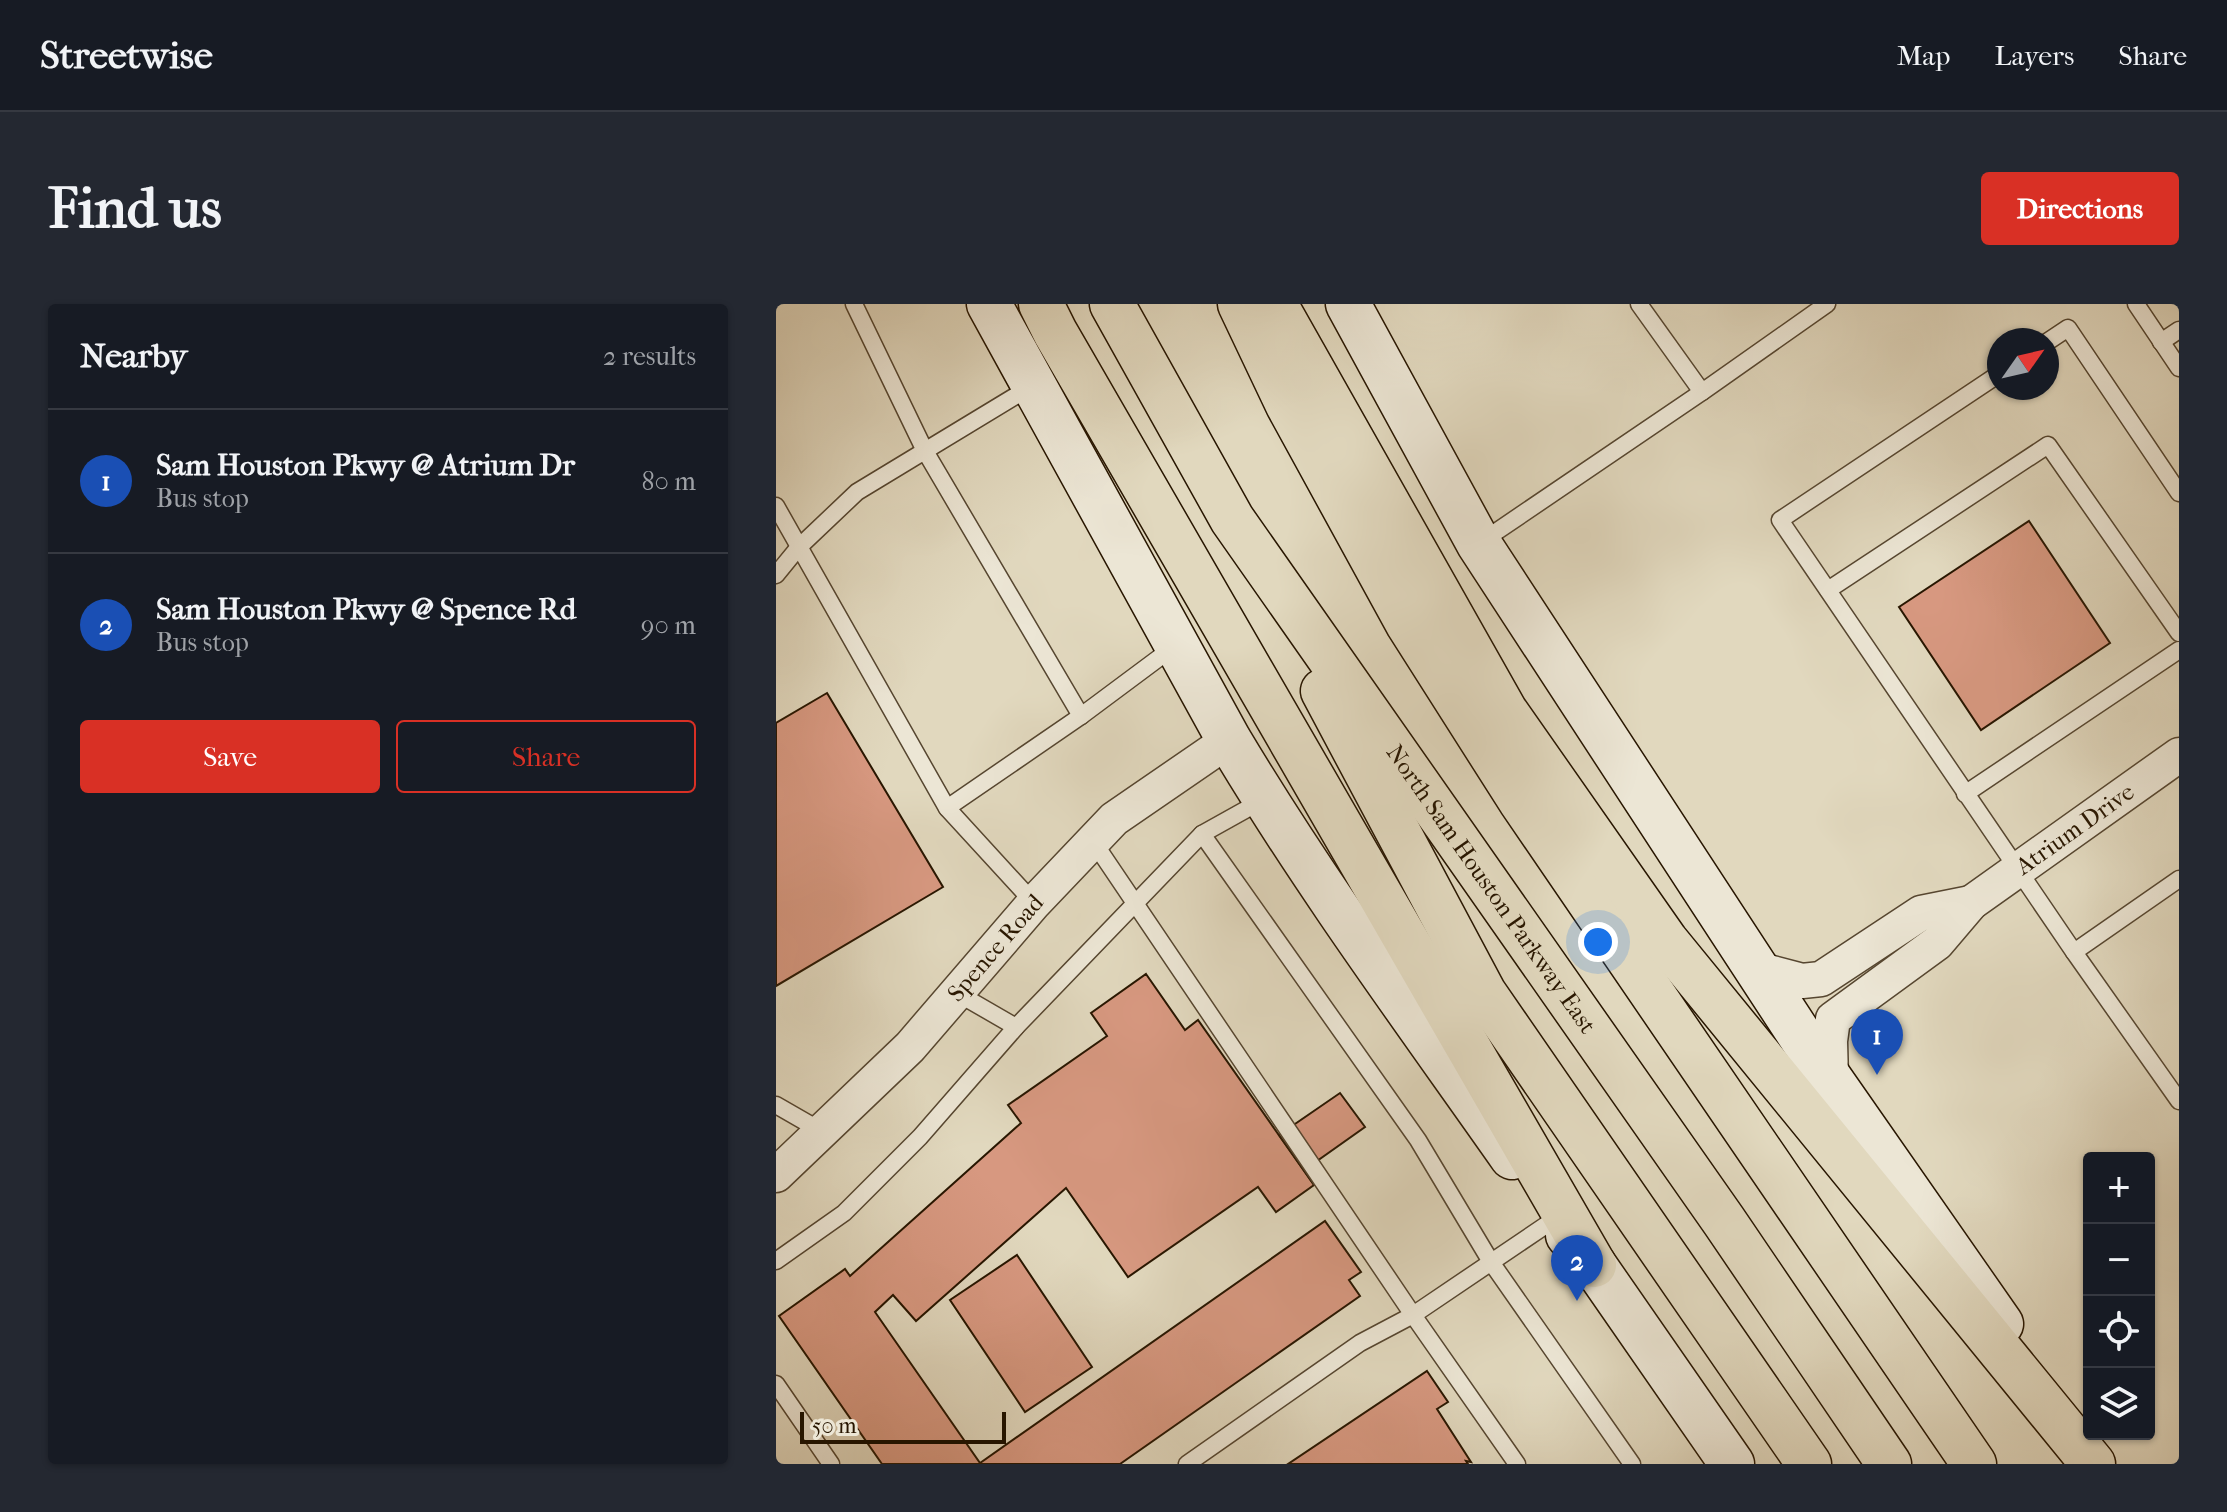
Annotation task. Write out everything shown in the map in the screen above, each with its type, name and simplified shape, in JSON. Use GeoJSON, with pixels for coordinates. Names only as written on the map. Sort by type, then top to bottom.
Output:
{"type":"FeatureCollection","features":[{"type":"Feature","properties":{"kind":"highway"},"geometry":{"type":"LineString","coordinates":[[1041,304],[1594,1265]]}},
{"type":"Feature","properties":{"kind":"highway","name":"North Sam Houston Parkway East"},"geometry":{"type":"LineString","coordinates":[[1112,304],[1232,519],[1715,1208],[1889,1464]]}},
{"type":"Feature","properties":{"kind":"highway"},"geometry":{"type":"LineString","coordinates":[[1240,304],[1288,405],[1408,624],[1496,763],[1974,1464]]}},
{"type":"Feature","properties":{"kind":"highway"},"geometry":{"type":"LineString","coordinates":[[1275,304],[1505,711],[1666,941],[2096,1464]]}},
{"type":"Feature","properties":{"kind":"highway"},"geometry":{"type":"LineString","coordinates":[[1232,519],[1484,993],[1809,1464]]}},
{"type":"Feature","properties":{"kind":"main road"},"geometry":{"type":"LineString","coordinates":[[989,304],[1264,799],[1555,1219],[1594,1265],[1732,1464]]}},
{"type":"Feature","properties":{"kind":"main road"},"geometry":{"type":"LineString","coordinates":[[1348,304],[1479,544],[1831,1080],[2096,1464]]}},
{"type":"Feature","properties":{"kind":"street","name":"Spence Road"},"geometry":{"type":"LineString","coordinates":[[776,1175],[910,1047],[1034,903],[1114,819],[1229,740]]}},
{"type":"Feature","properties":{"kind":"street","name":"Atrium Drive"},"geometry":{"type":"LineString","coordinates":[[1831,1080],[1833,1019],[1937,943],[1971,903],[2179,755]]}},
{"type":"Feature","properties":{"kind":"street","name":"Atrium Drive"},"geometry":{"type":"LineString","coordinates":[[1757,969],[1802,981],[1821,979],[1921,913],[1971,903]]}},
{"type":"Feature","properties":{"kind":"lane"},"geometry":{"type":"LineString","coordinates":[[854,304],[925,451],[1081,716]]}},
{"type":"Feature","properties":{"kind":"lane"},"geometry":{"type":"LineString","coordinates":[[1639,304],[1702,392]]}},
{"type":"Feature","properties":{"kind":"lane"},"geometry":{"type":"LineString","coordinates":[[1479,544],[1827,304]]}},
{"type":"Feature","properties":{"kind":"lane"},"geometry":{"type":"LineString","coordinates":[[2136,304],[2179,368]]}},
{"type":"Feature","properties":{"kind":"lane"},"geometry":{"type":"LineString","coordinates":[[2059,334],[2068,328],[2179,493]]}},
{"type":"Feature","properties":{"kind":"lane"},"geometry":{"type":"LineString","coordinates":[[2161,342],[2179,330]]}},
{"type":"Feature","properties":{"kind":"lane"},"geometry":{"type":"LineString","coordinates":[[1987,382],[1780,520],[2017,870],[2179,1101]]}},
{"type":"Feature","properties":{"kind":"lane"},"geometry":{"type":"LineString","coordinates":[[776,575],[798,548],[857,492],[1032,386]]}},
{"type":"Feature","properties":{"kind":"lane"},"geometry":{"type":"LineString","coordinates":[[1828,590],[2048,445],[2179,633]]}},
{"type":"Feature","properties":{"kind":"lane"},"geometry":{"type":"LineString","coordinates":[[776,506],[947,808],[1034,903]]}},
{"type":"Feature","properties":{"kind":"lane"},"geometry":{"type":"LineString","coordinates":[[947,808],[1081,716],[1176,645]]}},
{"type":"Feature","properties":{"kind":"lane"},"geometry":{"type":"LineString","coordinates":[[1965,794],[2179,650]]}},
{"type":"Feature","properties":{"kind":"lane"},"geometry":{"type":"LineString","coordinates":[[776,1261],[844,1213],[920,1137],[1016,1027],[1202,834],[1264,799]]}},
{"type":"Feature","properties":{"kind":"lane"},"geometry":{"type":"LineString","coordinates":[[1202,834],[1418,1140],[1491,1262],[1632,1464]]}},
{"type":"Feature","properties":{"kind":"lane"},"geometry":{"type":"LineString","coordinates":[[1093,841],[1517,1464]]}},
{"type":"Feature","properties":{"kind":"lane"},"geometry":{"type":"LineString","coordinates":[[2074,952],[2179,879]]}},
{"type":"Feature","properties":{"kind":"lane"},"geometry":{"type":"LineString","coordinates":[[957,993],[1016,1027]]}},
{"type":"Feature","properties":{"kind":"lane"},"geometry":{"type":"LineString","coordinates":[[776,1105],[823,1132]]}},
{"type":"Feature","properties":{"kind":"lane"},"geometry":{"type":"LineString","coordinates":[[1187,1464],[1360,1343],[1413,1315],[1555,1219]]}},
{"type":"Feature","properties":{"kind":"lane"},"geometry":{"type":"LineString","coordinates":[[776,1384],[831,1464]]}},
{"type":"Feature","properties":{"kind":"building"},"geometry":{"type":"Polygon","coordinates":[[[2029,521],[2110,643],[1981,730],[1899,607],[2029,521]]]}},
{"type":"Feature","properties":{"kind":"building"},"geometry":{"type":"Polygon","coordinates":[[[827,693],[943,887],[776,986],[776,723],[827,693]]]}},
{"type":"Feature","properties":{"kind":"building"},"geometry":{"type":"Polygon","coordinates":[[[1146,974],[1185,1030],[1198,1020],[1314,1185],[1276,1212],[1258,1187],[1128,1277],[1066,1188],[916,1321],[893,1295],[875,1312],[980,1463],[1325,1221],[1361,1272],[1349,1280],[1360,1296],[1120,1464],[882,1464],[779,1316],[845,1269],[850,1276],[1021,1123],[1008,1105],[1107,1036],[1091,1013],[1146,974]]]}},
{"type":"Feature","properties":{"kind":"building"},"geometry":{"type":"Polygon","coordinates":[[[1340,1093],[1365,1127],[1310,1166],[1320,1181],[1314,1185],[1279,1135],[1340,1093]]]}},
{"type":"Feature","properties":{"kind":"building"},"geometry":{"type":"Polygon","coordinates":[[[1017,1255],[1092,1367],[1025,1412],[950,1300],[1017,1255]]]}},
{"type":"Feature","properties":{"kind":"building"},"geometry":{"type":"Polygon","coordinates":[[[1427,1371],[1448,1402],[1437,1409],[1471,1462],[1288,1464],[1427,1371]]]}},
{"type":"Feature","properties":{"kind":"place","name":"Sam Houston Pkwy @ Atrium Dr"},"geometry":{"type":"Point","coordinates":[1877,1075]}},
{"type":"Feature","properties":{"kind":"place","name":"Sam Houston Pkwy @ Spence Rd"},"geometry":{"type":"Point","coordinates":[1577,1301]}}]}
